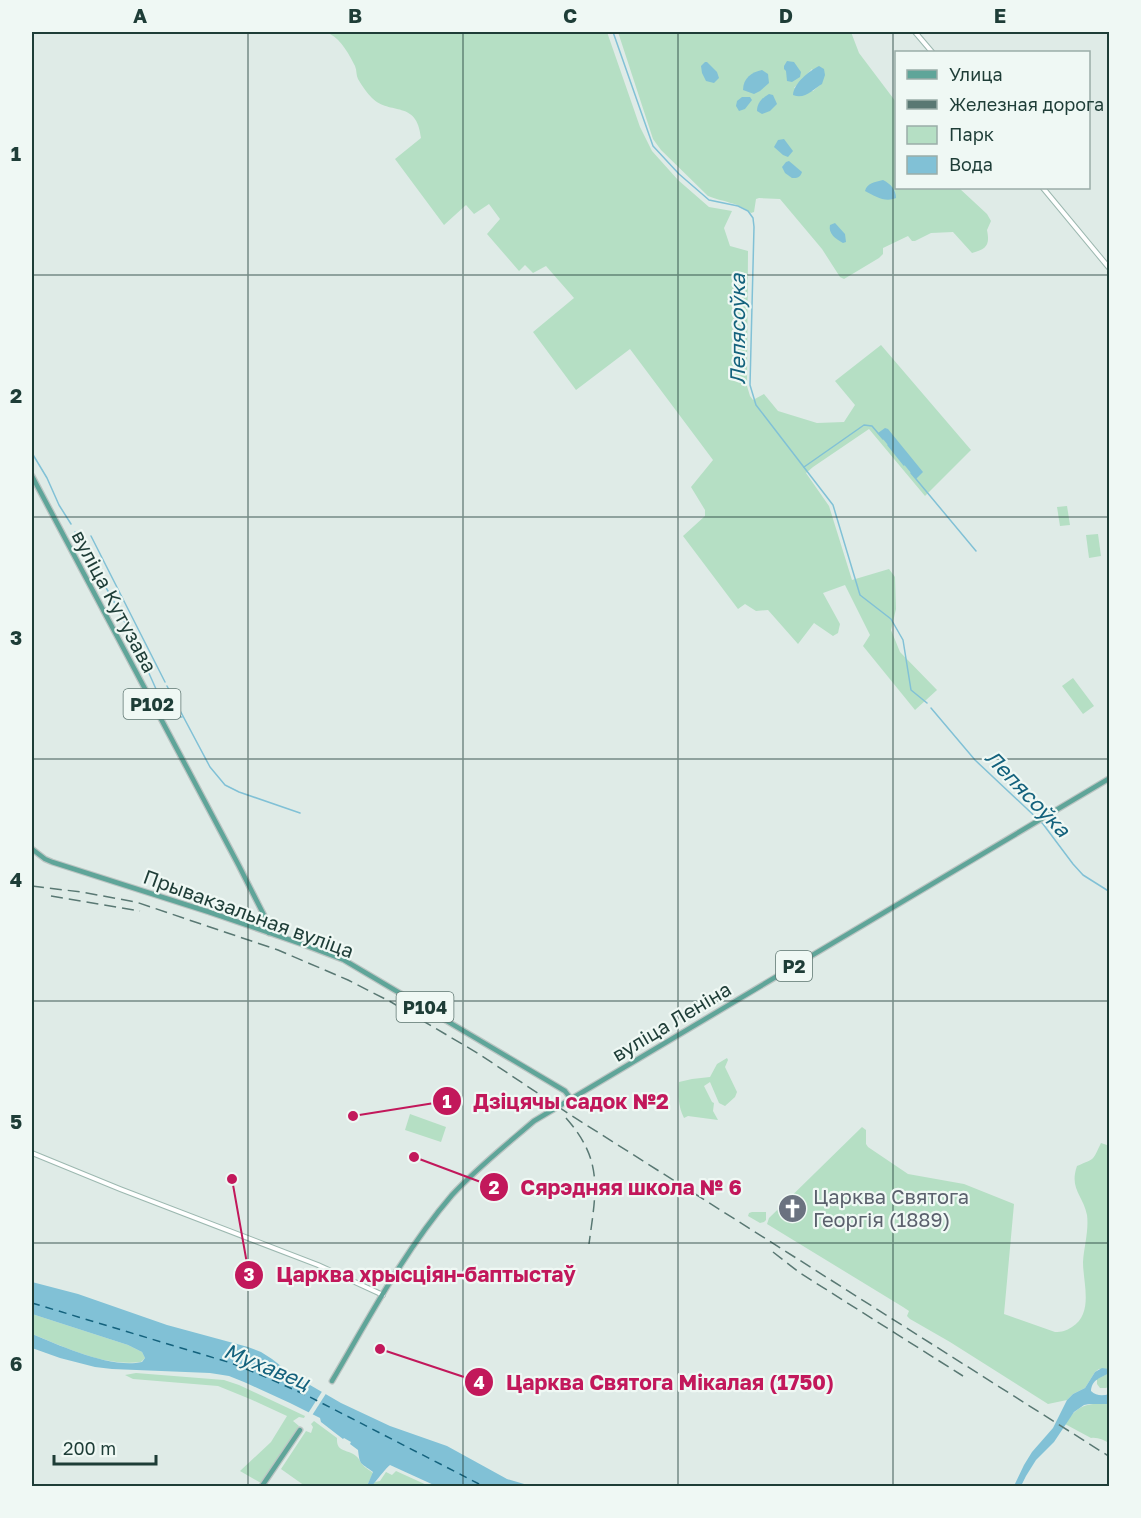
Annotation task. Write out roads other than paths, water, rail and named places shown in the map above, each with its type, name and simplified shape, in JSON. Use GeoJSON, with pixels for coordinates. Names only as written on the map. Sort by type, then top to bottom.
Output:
{"type":"FeatureCollection","features":[{"type":"Feature","properties":{"kind":"main road"},"geometry":{"type":"LineString","coordinates":[[915,32],[931,51]]}},
{"type":"Feature","properties":{"kind":"main road"},"geometry":{"type":"LineString","coordinates":[[1044,189],[1110,269]]}},
{"type":"Feature","properties":{"kind":"main road","name":"вуліца Кутузава"},"geometry":{"type":"LineString","coordinates":[[32,476],[270,927],[269,933]]}},
{"type":"Feature","properties":{"kind":"main road","name":"вуліца Леніна"},"geometry":{"type":"LineString","coordinates":[[332,1381],[383,1295],[429,1224],[482,1165],[534,1121],[1110,778]]}},
{"type":"Feature","properties":{"kind":"main road","name":"Прывакзальная вуліца"},"geometry":{"type":"LineString","coordinates":[[32,849],[45,859],[82,873],[170,899],[330,955],[360,969],[565,1091],[571,1099]]}},
{"type":"Feature","properties":{"kind":"main road"},"geometry":{"type":"LineString","coordinates":[[32,1153],[318,1265],[383,1295]]}},
{"type":"Feature","properties":{"kind":"main road"},"geometry":{"type":"LineString","coordinates":[[262,1486],[300,1430]]}},
{"type":"Feature","properties":{"kind":"water"},"geometry":{"type":"Polygon","coordinates":[[[787,61],[794,62],[801,72],[800,77],[792,82],[787,81],[784,69],[787,61]]]}},
{"type":"Feature","properties":{"kind":"water"},"geometry":{"type":"Polygon","coordinates":[[[705,62],[717,72],[719,78],[714,83],[706,81],[702,73],[701,66],[705,62]]]}},
{"type":"Feature","properties":{"kind":"water"},"geometry":{"type":"Polygon","coordinates":[[[819,66],[824,69],[825,75],[822,84],[805,95],[793,95],[799,82],[819,66]]]}},
{"type":"Feature","properties":{"kind":"water"},"geometry":{"type":"Polygon","coordinates":[[[762,70],[768,74],[769,83],[754,94],[743,90],[749,76],[762,70]]]}},
{"type":"Feature","properties":{"kind":"water"},"geometry":{"type":"Polygon","coordinates":[[[769,94],[773,95],[777,104],[770,111],[762,114],[757,111],[758,106],[769,94]]]}},
{"type":"Feature","properties":{"kind":"water"},"geometry":{"type":"Polygon","coordinates":[[[742,97],[750,97],[752,100],[745,109],[739,111],[736,106],[737,101],[742,97]]]}},
{"type":"Feature","properties":{"kind":"water"},"geometry":{"type":"Polygon","coordinates":[[[784,139],[793,151],[788,157],[774,147],[778,140],[784,139]]]}},
{"type":"Feature","properties":{"kind":"water"},"geometry":{"type":"Polygon","coordinates":[[[789,161],[802,172],[798,177],[792,178],[785,173],[782,167],[789,161]]]}},
{"type":"Feature","properties":{"kind":"water"},"geometry":{"type":"Polygon","coordinates":[[[883,180],[895,192],[896,198],[884,199],[865,191],[869,185],[883,180]]]}},
{"type":"Feature","properties":{"kind":"water"},"geometry":{"type":"Polygon","coordinates":[[[835,223],[845,234],[846,242],[843,243],[831,234],[830,225],[835,223]]]}},
{"type":"Feature","properties":{"kind":"water"},"geometry":{"type":"Polygon","coordinates":[[[885,428],[923,472],[916,479],[878,433],[885,428]]]}},
{"type":"Feature","properties":{"kind":"water","name":"Мухавец"},"geometry":{"type":"Polygon","coordinates":[[[32,1282],[78,1294],[167,1325],[261,1352],[291,1374],[341,1403],[390,1426],[447,1446],[507,1479],[531,1486],[436,1486],[390,1465],[372,1486],[367,1486],[373,1472],[361,1463],[358,1450],[350,1444],[351,1442],[343,1439],[321,1422],[320,1418],[244,1382],[229,1376],[210,1373],[95,1367],[32,1348],[32,1334],[101,1359],[130,1363],[142,1362],[145,1358],[142,1352],[128,1345],[32,1314],[32,1282]]]}},
{"type":"Feature","properties":{"kind":"water"},"geometry":{"type":"Polygon","coordinates":[[[1102,1368],[1109,1369],[1109,1373],[1095,1381],[1091,1391],[1100,1395],[1109,1394],[1109,1404],[1084,1405],[1074,1412],[1054,1442],[1036,1460],[1021,1486],[1014,1486],[1032,1452],[1053,1428],[1067,1400],[1085,1388],[1095,1372],[1102,1368]]]}},
{"type":"Feature","properties":{"kind":"waterway","name":"Лепясоўка"},"geometry":{"type":"LineString","coordinates":[[613,32],[653,146],[679,174],[709,200],[738,206],[748,211],[753,218],[750,385],[756,405],[833,505],[860,595],[891,619],[903,640],[911,690],[927,703]]}},
{"type":"Feature","properties":{"kind":"waterway"},"geometry":{"type":"LineString","coordinates":[[804,467],[864,425],[872,426],[883,439]]}},
{"type":"Feature","properties":{"kind":"waterway"},"geometry":{"type":"LineString","coordinates":[[888,445],[904,465]]}},
{"type":"Feature","properties":{"kind":"waterway"},"geometry":{"type":"LineString","coordinates":[[32,453],[71,524]]}},
{"type":"Feature","properties":{"kind":"waterway"},"geometry":{"type":"LineString","coordinates":[[911,473],[976,551]]}},
{"type":"Feature","properties":{"kind":"waterway"},"geometry":{"type":"LineString","coordinates":[[75,532],[124,621],[156,689]]}},
{"type":"Feature","properties":{"kind":"waterway"},"geometry":{"type":"LineString","coordinates":[[91,536],[165,682]]}},
{"type":"Feature","properties":{"kind":"waterway"},"geometry":{"type":"LineString","coordinates":[[167,686],[210,767],[225,785],[300,813]]}},
{"type":"Feature","properties":{"kind":"waterway"},"geometry":{"type":"LineString","coordinates":[[159,693],[172,717],[182,717]]}},
{"type":"Feature","properties":{"kind":"waterway","name":"Лепясоўка"},"geometry":{"type":"LineString","coordinates":[[931,708],[975,760],[1043,824],[1083,875],[1110,892]]}},
{"type":"Feature","properties":{"kind":"railway"},"geometry":{"type":"LineString","coordinates":[[32,886],[136,902],[278,950],[348,980],[391,1002],[479,1054],[569,1114],[1110,1457]]}},
{"type":"Feature","properties":{"kind":"railway"},"geometry":{"type":"LineString","coordinates":[[51,896],[140,911]]}},
{"type":"Feature","properties":{"kind":"railway"},"geometry":{"type":"LineString","coordinates":[[566,1118],[587,1148],[592,1163],[595,1192],[589,1244]]}},
{"type":"Feature","properties":{"kind":"railway"},"geometry":{"type":"LineString","coordinates":[[773,1252],[800,1273],[963,1376]]}},
{"type":"Feature","properties":{"kind":"place","name":"Дзіцячы садок №2"},"geometry":{"type":"Point","coordinates":[353,1116]}},
{"type":"Feature","properties":{"kind":"place","name":"Сярэдняя школа № 6"},"geometry":{"type":"Point","coordinates":[414,1157]}},
{"type":"Feature","properties":{"kind":"place","name":"Царква хрысціян-баптыстаў"},"geometry":{"type":"Point","coordinates":[232,1179]}},
{"type":"Feature","properties":{"kind":"place","name":"Царква Святога Георгія (1889)"},"geometry":{"type":"Point","coordinates":[792,1208]}},
{"type":"Feature","properties":{"kind":"place","name":"Царква Святога Мікалая (1750)"},"geometry":{"type":"Point","coordinates":[380,1349]}}]}
